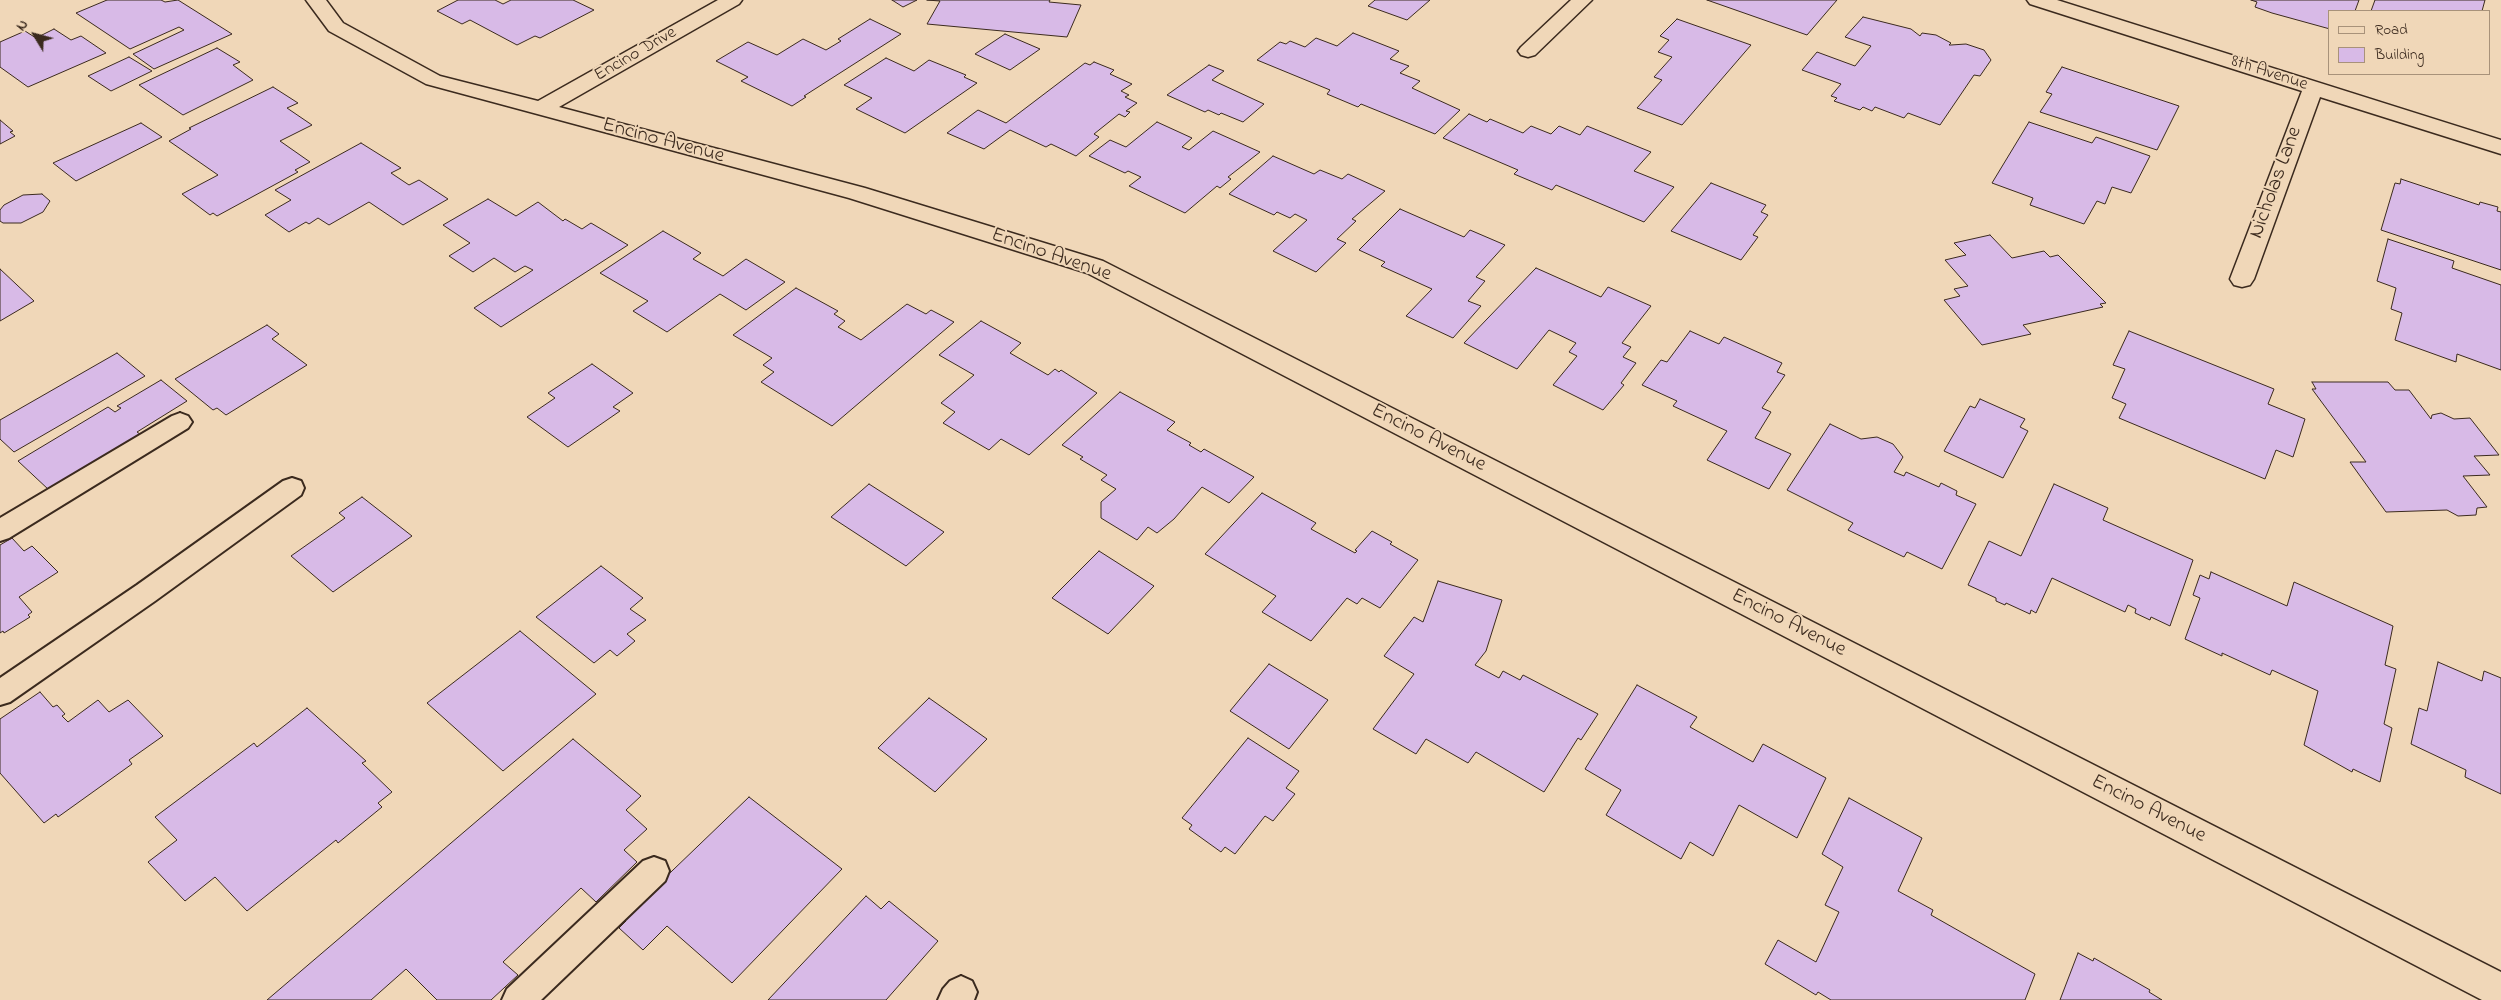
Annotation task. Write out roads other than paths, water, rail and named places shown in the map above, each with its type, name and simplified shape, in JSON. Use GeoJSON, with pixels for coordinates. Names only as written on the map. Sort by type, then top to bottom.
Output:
{"type":"FeatureCollection","features":[{"type":"Feature","properties":{"kind":"street","name":"Encino Avenue"},"geometry":{"type":"LineString","coordinates":[[316,0],[336,27],[433,80],[857,193],[1095,267],[2501,991]]}},
{"type":"Feature","properties":{"kind":"street","name":"Encino Drive"},"geometry":{"type":"LineString","coordinates":[[540,109],[732,0]]}},
{"type":"Feature","properties":{"kind":"street"},"geometry":{"type":"LineString","coordinates":[[1528,51],[1582,0]]}},
{"type":"Feature","properties":{"kind":"street","name":"8th Avenue"},"geometry":{"type":"LineString","coordinates":[[2037,0],[2501,147]]}},
{"type":"Feature","properties":{"kind":"street","name":"Nicholas Lane"},"geometry":{"type":"LineString","coordinates":[[2242,279],[2313,88]]}},
{"type":"Feature","properties":{"kind":"lane"},"geometry":{"type":"LineString","coordinates":[[0,532],[180,422]]}},
{"type":"Feature","properties":{"kind":"lane"},"geometry":{"type":"LineString","coordinates":[[0,693],[146,593],[292,488]]}},
{"type":"Feature","properties":{"kind":"lane"},"geometry":{"type":"LineString","coordinates":[[518,1000],[654,870]]}}]}
